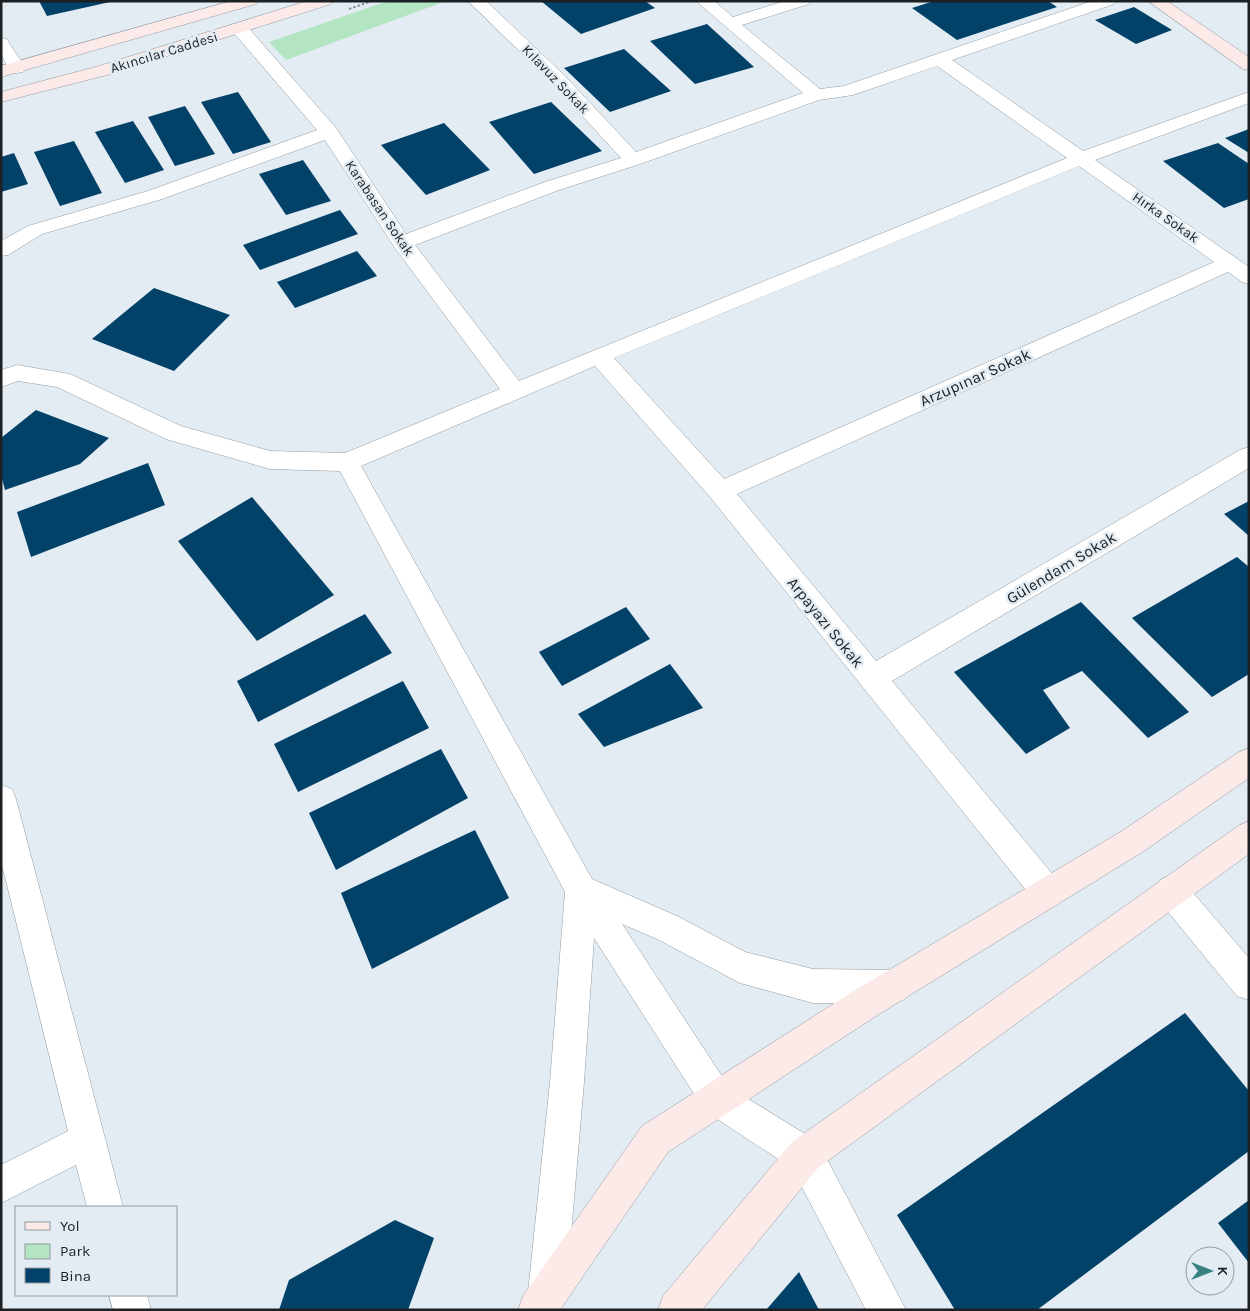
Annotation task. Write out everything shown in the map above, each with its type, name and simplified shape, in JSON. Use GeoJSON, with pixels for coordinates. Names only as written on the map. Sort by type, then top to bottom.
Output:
{"type":"FeatureCollection","features":[{"type":"Feature","properties":{"kind":"main road","name":"Akıncılar Caddesi"},"geometry":{"type":"LineString","coordinates":[[9,70],[250,1]]}},
{"type":"Feature","properties":{"kind":"main road","name":"Akıncılar Caddesi"},"geometry":{"type":"LineString","coordinates":[[1,97],[105,70],[325,1]]}},
{"type":"Feature","properties":{"kind":"main road"},"geometry":{"type":"LineString","coordinates":[[1156,1],[1249,65]]}},
{"type":"Feature","properties":{"kind":"main road"},"geometry":{"type":"LineString","coordinates":[[542,1301],[655,1139],[893,987],[1133,841],[1249,761]]}},
{"type":"Feature","properties":{"kind":"main road"},"geometry":{"type":"LineString","coordinates":[[677,1310],[805,1155],[1249,836]]}},
{"type":"Feature","properties":{"kind":"street","name":"Kılavuz Sokak"},"geometry":{"type":"LineString","coordinates":[[476,1],[558,79],[633,160]]}},
{"type":"Feature","properties":{"kind":"street"},"geometry":{"type":"LineString","coordinates":[[704,1],[816,95]]}},
{"type":"Feature","properties":{"kind":"street"},"geometry":{"type":"LineString","coordinates":[[731,23],[803,1]]}},
{"type":"Feature","properties":{"kind":"street"},"geometry":{"type":"LineString","coordinates":[[402,243],[552,186],[633,160],[816,95],[847,91],[1108,1]]}},
{"type":"Feature","properties":{"kind":"street","name":"Karabasan Sokak"},"geometry":{"type":"LineString","coordinates":[[240,28],[329,132],[402,243],[514,391]]}},
{"type":"Feature","properties":{"kind":"street"},"geometry":{"type":"LineString","coordinates":[[1,43],[9,70]]}},
{"type":"Feature","properties":{"kind":"street","name":"Hırka Sokak"},"geometry":{"type":"LineString","coordinates":[[939,59],[1249,277]]}},
{"type":"Feature","properties":{"kind":"street"},"geometry":{"type":"LineString","coordinates":[[7,371],[62,380],[174,433],[270,460],[347,462],[514,391],[1082,158],[1249,97]]}},
{"type":"Feature","properties":{"kind":"street"},"geometry":{"type":"LineString","coordinates":[[1,250],[35,230],[155,195],[329,132]]}},
{"type":"Feature","properties":{"kind":"street","name":"Arzupınar Sokak"},"geometry":{"type":"LineString","coordinates":[[720,491],[1230,263]]}},
{"type":"Feature","properties":{"kind":"street","name":"Arpayazı Sokak"},"geometry":{"type":"LineString","coordinates":[[600,356],[720,491],[1048,893]]}},
{"type":"Feature","properties":{"kind":"street","name":"Gülendam Sokak"},"geometry":{"type":"LineString","coordinates":[[872,678],[1249,456]]}},
{"type":"Feature","properties":{"kind":"street"},"geometry":{"type":"LineString","coordinates":[[347,462],[581,890],[717,1099],[805,1155],[887,1310]]}},
{"type":"Feature","properties":{"kind":"street"},"geometry":{"type":"LineString","coordinates":[[1,799],[7,851],[105,1206]]}},
{"type":"Feature","properties":{"kind":"street"},"geometry":{"type":"LineString","coordinates":[[581,890],[668,928],[740,966],[813,986],[893,987]]}},
{"type":"Feature","properties":{"kind":"street"},"geometry":{"type":"LineString","coordinates":[[542,1301],[567,1082],[581,890]]}},
{"type":"Feature","properties":{"kind":"street"},"geometry":{"type":"LineString","coordinates":[[1170,891],[1249,984]]}},
{"type":"Feature","properties":{"kind":"street"},"geometry":{"type":"LineString","coordinates":[[1,1185],[87,1140]]}},
{"type":"Feature","properties":{"kind":"street"},"geometry":{"type":"LineString","coordinates":[[128,1296],[132,1310]]}},
{"type":"Feature","properties":{"kind":"green space"},"geometry":{"type":"Polygon","coordinates":[[[388,1],[446,1],[286,60],[269,42],[388,1]]]}},
{"type":"Feature","properties":{"kind":"building"},"geometry":{"type":"Polygon","coordinates":[[[39,1],[110,1],[110,2],[47,16],[39,1]]]}},
{"type":"Feature","properties":{"kind":"building"},"geometry":{"type":"Polygon","coordinates":[[[541,1],[645,1],[655,8],[581,34],[541,1]]]}},
{"type":"Feature","properties":{"kind":"building"},"geometry":{"type":"Polygon","coordinates":[[[934,1],[1048,1],[1057,7],[957,40],[912,8],[934,1]]]}},
{"type":"Feature","properties":{"kind":"building"},"geometry":{"type":"Polygon","coordinates":[[[1134,7],[1172,30],[1136,44],[1095,20],[1134,7]]]}},
{"type":"Feature","properties":{"kind":"building"},"geometry":{"type":"Polygon","coordinates":[[[707,24],[754,67],[695,84],[650,41],[707,24]]]}},
{"type":"Feature","properties":{"kind":"building"},"geometry":{"type":"Polygon","coordinates":[[[624,49],[671,91],[610,112],[564,68],[624,49]]]}},
{"type":"Feature","properties":{"kind":"building"},"geometry":{"type":"Polygon","coordinates":[[[238,92],[271,142],[233,154],[201,102],[238,92]]]}},
{"type":"Feature","properties":{"kind":"building"},"geometry":{"type":"Polygon","coordinates":[[[551,102],[602,151],[534,174],[489,122],[551,102]]]}},
{"type":"Feature","properties":{"kind":"building"},"geometry":{"type":"Polygon","coordinates":[[[185,106],[215,154],[175,166],[148,117],[185,106]]]}},
{"type":"Feature","properties":{"kind":"building"},"geometry":{"type":"Polygon","coordinates":[[[133,121],[164,170],[125,183],[95,132],[133,121]]]}},
{"type":"Feature","properties":{"kind":"building"},"geometry":{"type":"Polygon","coordinates":[[[444,123],[490,170],[426,195],[381,145],[444,123]]]}},
{"type":"Feature","properties":{"kind":"building"},"geometry":{"type":"Polygon","coordinates":[[[1249,129],[1249,153],[1225,138],[1249,129]]]}},
{"type":"Feature","properties":{"kind":"building"},"geometry":{"type":"Polygon","coordinates":[[[74,141],[102,193],[60,206],[34,152],[74,141]]]}},
{"type":"Feature","properties":{"kind":"building"},"geometry":{"type":"Polygon","coordinates":[[[1218,143],[1249,164],[1249,199],[1224,208],[1163,161],[1218,143]]]}},
{"type":"Feature","properties":{"kind":"building"},"geometry":{"type":"Polygon","coordinates":[[[14,153],[28,184],[1,192],[1,157],[14,153]]]}},
{"type":"Feature","properties":{"kind":"building"},"geometry":{"type":"Polygon","coordinates":[[[303,160],[331,201],[286,215],[259,174],[303,160]]]}},
{"type":"Feature","properties":{"kind":"building"},"geometry":{"type":"Polygon","coordinates":[[[340,210],[358,234],[260,270],[243,245],[340,210]]]}},
{"type":"Feature","properties":{"kind":"building"},"geometry":{"type":"Polygon","coordinates":[[[357,251],[377,276],[295,308],[277,282],[357,251]]]}},
{"type":"Feature","properties":{"kind":"building"},"geometry":{"type":"Polygon","coordinates":[[[154,288],[230,315],[174,371],[92,339],[154,288]]]}},
{"type":"Feature","properties":{"kind":"building"},"geometry":{"type":"Polygon","coordinates":[[[36,410],[109,438],[80,464],[5,490],[1,475],[1,438],[36,410]]]}},
{"type":"Feature","properties":{"kind":"building"},"geometry":{"type":"Polygon","coordinates":[[[148,463],[165,505],[31,557],[17,512],[148,463]]]}},
{"type":"Feature","properties":{"kind":"building"},"geometry":{"type":"Polygon","coordinates":[[[252,497],[334,595],[257,641],[178,541],[252,497]]]}},
{"type":"Feature","properties":{"kind":"building"},"geometry":{"type":"Polygon","coordinates":[[[1249,501],[1249,536],[1224,514],[1249,501]]]}},
{"type":"Feature","properties":{"kind":"building"},"geometry":{"type":"Polygon","coordinates":[[[1237,557],[1249,567],[1249,674],[1212,697],[1132,618],[1237,557]]]}},
{"type":"Feature","properties":{"kind":"building"},"geometry":{"type":"Polygon","coordinates":[[[1081,602],[1189,712],[1148,738],[1082,671],[1043,690],[1070,728],[1026,754],[954,672],[1081,602]]]}},
{"type":"Feature","properties":{"kind":"building"},"geometry":{"type":"Polygon","coordinates":[[[626,607],[650,639],[562,686],[539,652],[626,607]]]}},
{"type":"Feature","properties":{"kind":"building"},"geometry":{"type":"Polygon","coordinates":[[[365,614],[392,653],[258,722],[237,681],[365,614]]]}},
{"type":"Feature","properties":{"kind":"building"},"geometry":{"type":"Polygon","coordinates":[[[670,664],[703,708],[604,747],[578,714],[670,664]]]}},
{"type":"Feature","properties":{"kind":"building"},"geometry":{"type":"Polygon","coordinates":[[[403,681],[429,728],[298,792],[274,744],[403,681]]]}},
{"type":"Feature","properties":{"kind":"building"},"geometry":{"type":"Polygon","coordinates":[[[441,749],[468,798],[336,870],[309,813],[441,749]]]}},
{"type":"Feature","properties":{"kind":"building"},"geometry":{"type":"Polygon","coordinates":[[[475,830],[509,898],[372,969],[341,893],[475,830]]]}},
{"type":"Feature","properties":{"kind":"building"},"geometry":{"type":"Polygon","coordinates":[[[1185,1013],[1249,1091],[1249,1151],[1037,1310],[955,1310],[897,1215],[1185,1013]]]}},
{"type":"Feature","properties":{"kind":"building"},"geometry":{"type":"Polygon","coordinates":[[[1249,1200],[1249,1263],[1218,1223],[1249,1200]]]}},
{"type":"Feature","properties":{"kind":"building"},"geometry":{"type":"Polygon","coordinates":[[[395,1220],[434,1238],[408,1310],[279,1310],[289,1280],[395,1220]]]}},
{"type":"Feature","properties":{"kind":"building"},"geometry":{"type":"Polygon","coordinates":[[[799,1272],[819,1310],[766,1310],[799,1272]]]}}]}
